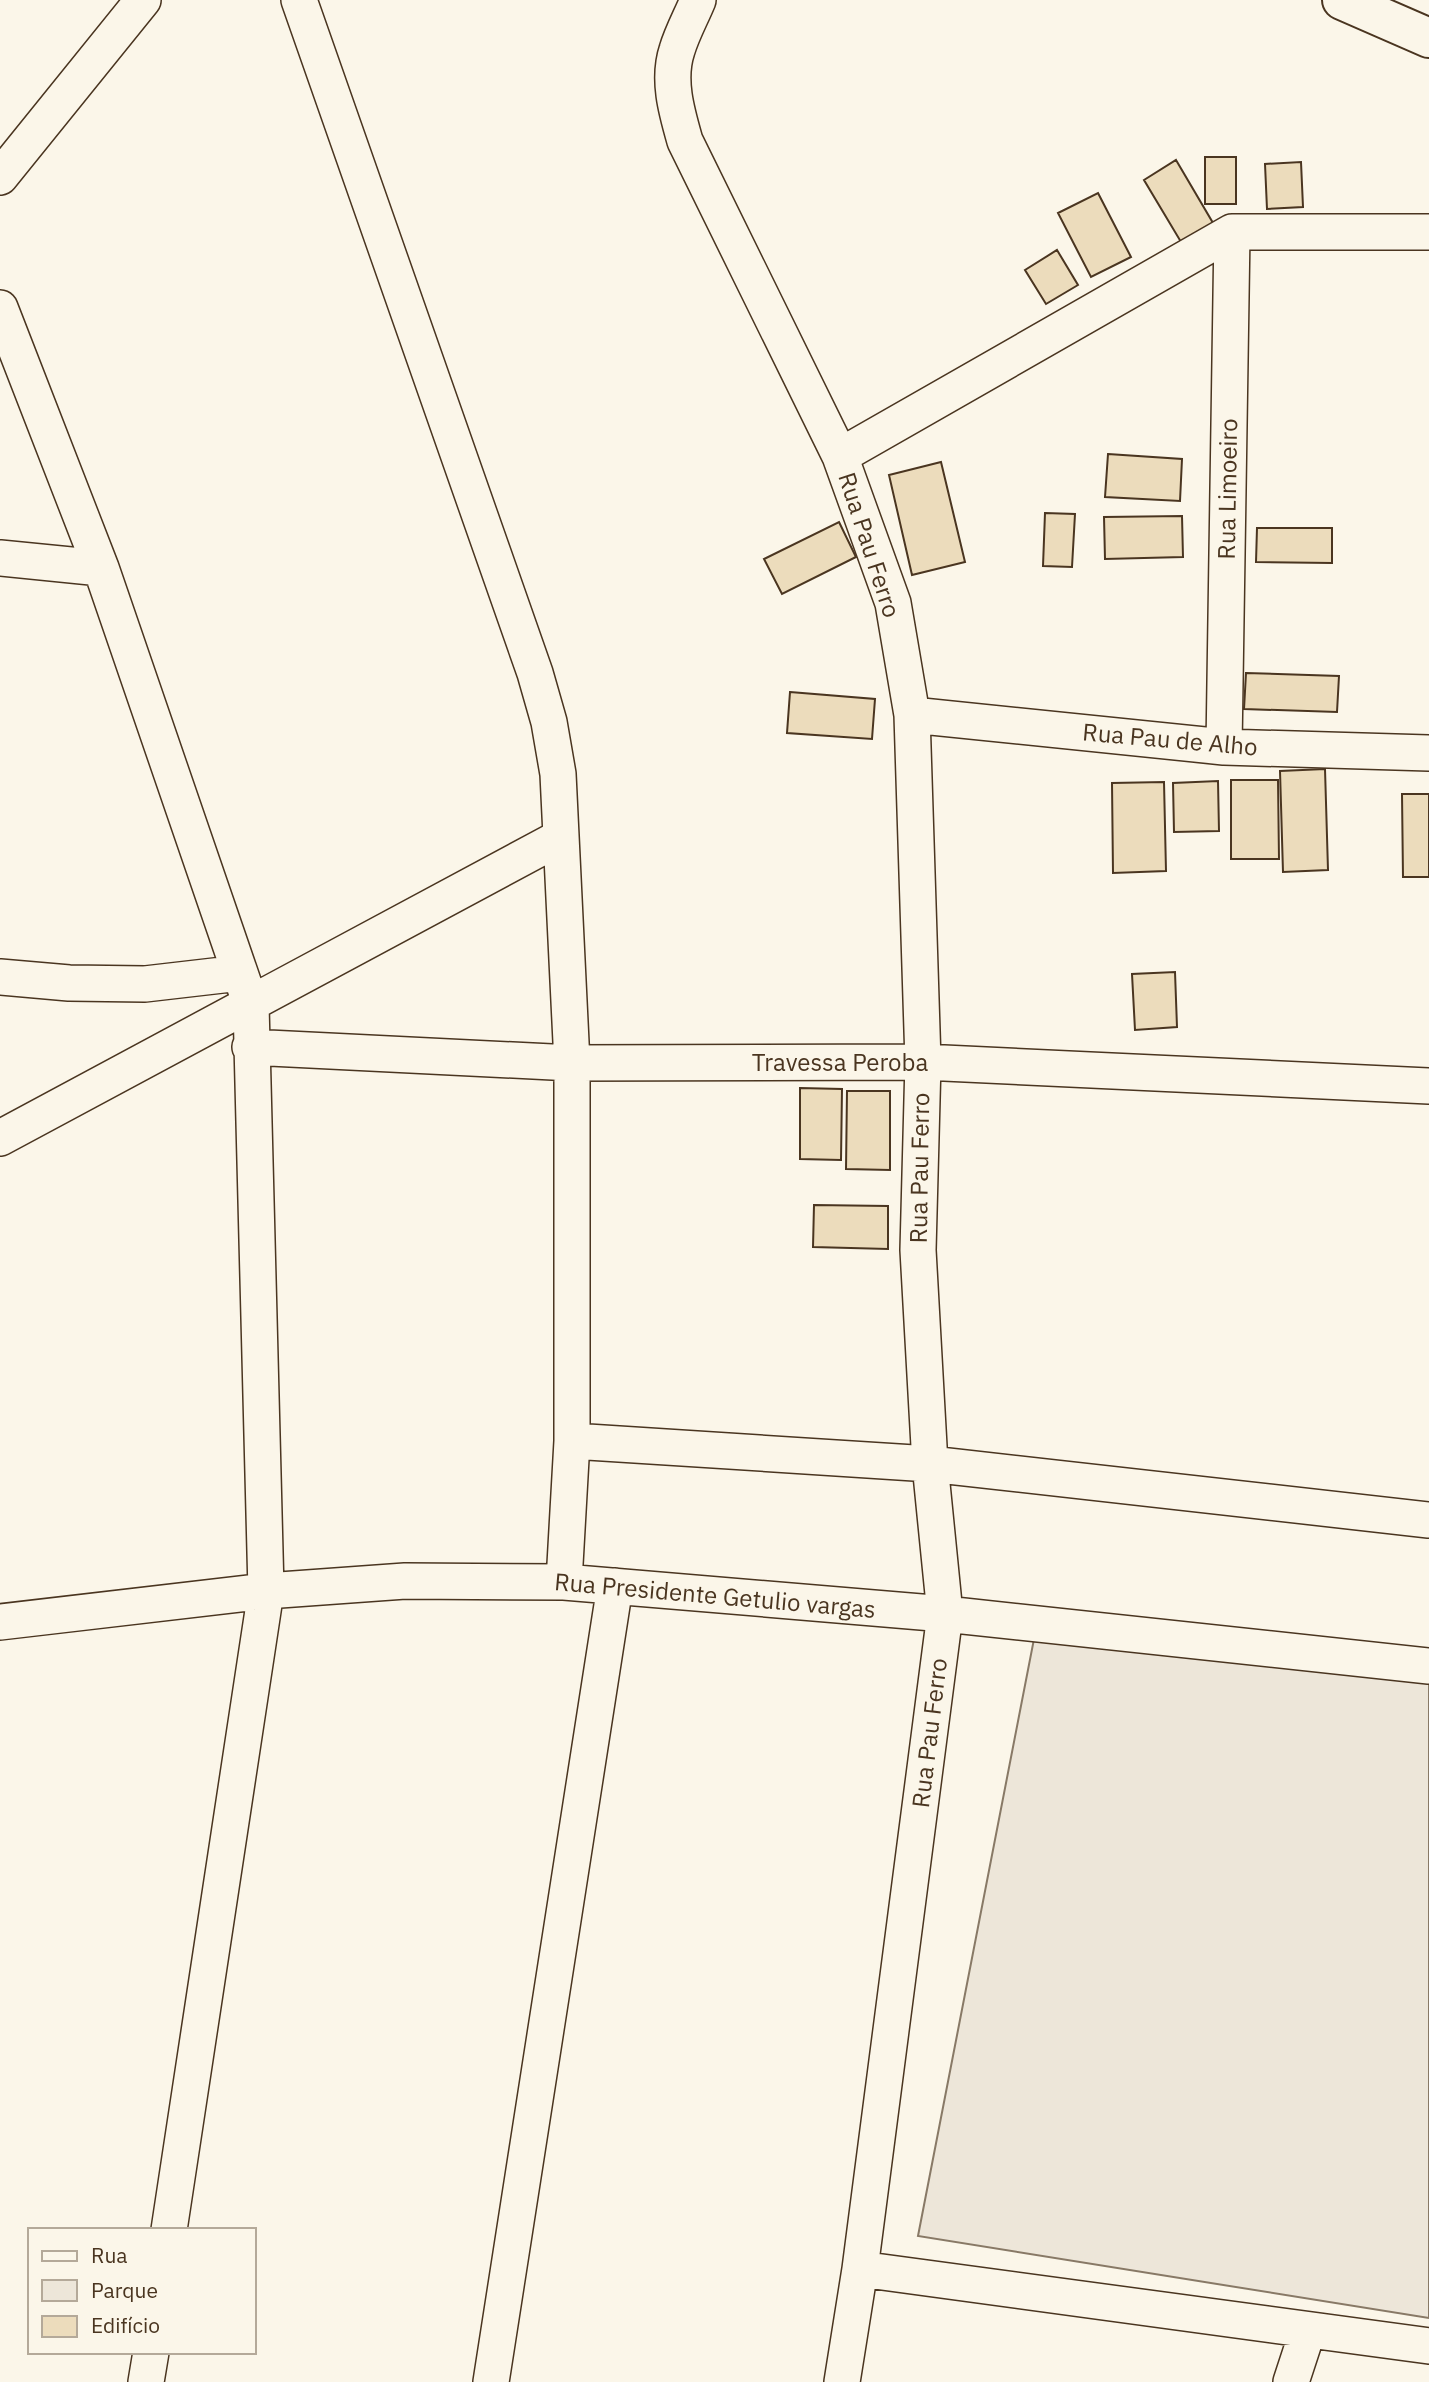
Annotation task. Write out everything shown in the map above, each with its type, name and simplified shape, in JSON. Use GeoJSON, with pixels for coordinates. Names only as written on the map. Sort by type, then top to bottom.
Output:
{"type":"FeatureCollection","features":[{"type":"Feature","properties":{"kind":"main road"},"geometry":{"type":"LineString","coordinates":[[1342,0],[1429,38]]}},
{"type":"Feature","properties":{"kind":"street"},"geometry":{"type":"LineString","coordinates":[[0,177],[143,0]]}},
{"type":"Feature","properties":{"kind":"street"},"geometry":{"type":"LineString","coordinates":[[299,0],[535,673],[549,722],[558,774],[572,1063],[572,1441],[564,1582]]}},
{"type":"Feature","properties":{"kind":"street","name":"Rua Pau Ferro"},"geometry":{"type":"LineString","coordinates":[[698,0],[676,52],[673,80],[675,108],[685,141],[840,456],[893,603],[912,715],[923,1062],[918,1250],[930,1464],[945,1614],[860,2269],[842,2382]]}},
{"type":"Feature","properties":{"kind":"street"},"geometry":{"type":"LineString","coordinates":[[840,456],[1232,232],[1429,233]]}},
{"type":"Feature","properties":{"kind":"street","name":"Rua Limoeiro"},"geometry":{"type":"LineString","coordinates":[[1224,747],[1232,232]]}},
{"type":"Feature","properties":{"kind":"street"},"geometry":{"type":"LineString","coordinates":[[0,308],[101,568],[245,989],[250,1047],[266,1591],[169,2228]]}},
{"type":"Feature","properties":{"kind":"street"},"geometry":{"type":"LineString","coordinates":[[0,558],[101,568]]}},
{"type":"Feature","properties":{"kind":"street","name":"Rua Pau de Alho"},"geometry":{"type":"LineString","coordinates":[[912,715],[1224,747],[1429,753]]}},
{"type":"Feature","properties":{"kind":"street"},"geometry":{"type":"LineString","coordinates":[[0,1138],[245,989],[561,837]]}},
{"type":"Feature","properties":{"kind":"street"},"geometry":{"type":"LineString","coordinates":[[0,977],[69,983],[245,989]]}},
{"type":"Feature","properties":{"kind":"street","name":"Travessa Peroba"},"geometry":{"type":"LineString","coordinates":[[250,1047],[572,1063],[923,1062],[1429,1086]]}},
{"type":"Feature","properties":{"kind":"street"},"geometry":{"type":"LineString","coordinates":[[572,1441],[930,1464],[1429,1520]]}},
{"type":"Feature","properties":{"kind":"street","name":"Rua Presidente Getulio vargas"},"geometry":{"type":"LineString","coordinates":[[0,1622],[266,1591],[405,1581],[564,1582],[945,1614],[1429,1666]]}},
{"type":"Feature","properties":{"kind":"street"},"geometry":{"type":"LineString","coordinates":[[491,2382],[615,1586]]}},
{"type":"Feature","properties":{"kind":"street"},"geometry":{"type":"LineString","coordinates":[[860,2269],[1429,2346]]}},
{"type":"Feature","properties":{"kind":"street"},"geometry":{"type":"LineString","coordinates":[[1291,2382],[1308,2330]]}},
{"type":"Feature","properties":{"kind":"street"},"geometry":{"type":"LineString","coordinates":[[146,2382],[151,2354]]}},
{"type":"Feature","properties":{"kind":"green space"},"geometry":{"type":"Polygon","coordinates":[[[1040,1608],[1429,1660],[1429,2318],[918,2236],[1040,1608]]]}},
{"type":"Feature","properties":{"kind":"building"},"geometry":{"type":"Polygon","coordinates":[[[1205,157],[1236,157],[1236,204],[1205,204],[1205,157]]]}},
{"type":"Feature","properties":{"kind":"building"},"geometry":{"type":"Polygon","coordinates":[[[1176,160],[1213,223],[1181,242],[1144,180],[1176,160]]]}},
{"type":"Feature","properties":{"kind":"building"},"geometry":{"type":"Polygon","coordinates":[[[1301,162],[1303,207],[1267,209],[1265,164],[1301,162]]]}},
{"type":"Feature","properties":{"kind":"building"},"geometry":{"type":"Polygon","coordinates":[[[1098,193],[1131,257],[1091,277],[1058,213],[1098,193]]]}},
{"type":"Feature","properties":{"kind":"building"},"geometry":{"type":"Polygon","coordinates":[[[1057,250],[1078,285],[1046,304],[1025,270],[1057,250]]]}},
{"type":"Feature","properties":{"kind":"building"},"geometry":{"type":"Polygon","coordinates":[[[1108,454],[1182,459],[1180,501],[1105,497],[1108,454]]]}},
{"type":"Feature","properties":{"kind":"building"},"geometry":{"type":"Polygon","coordinates":[[[941,462],[965,562],[912,575],[889,475],[941,462]]]}},
{"type":"Feature","properties":{"kind":"building"},"geometry":{"type":"Polygon","coordinates":[[[1045,513],[1075,514],[1072,567],[1043,566],[1045,513]]]}},
{"type":"Feature","properties":{"kind":"building"},"geometry":{"type":"Polygon","coordinates":[[[1182,516],[1183,557],[1105,559],[1104,517],[1182,516]]]}},
{"type":"Feature","properties":{"kind":"building"},"geometry":{"type":"Polygon","coordinates":[[[839,522],[856,557],[782,594],[764,559],[839,522]]]}},
{"type":"Feature","properties":{"kind":"building"},"geometry":{"type":"Polygon","coordinates":[[[1257,528],[1332,528],[1332,563],[1256,562],[1257,528]]]}},
{"type":"Feature","properties":{"kind":"building"},"geometry":{"type":"Polygon","coordinates":[[[1246,673],[1339,676],[1337,712],[1244,709],[1246,673]]]}},
{"type":"Feature","properties":{"kind":"building"},"geometry":{"type":"Polygon","coordinates":[[[790,692],[875,699],[872,739],[787,733],[790,692]]]}},
{"type":"Feature","properties":{"kind":"building"},"geometry":{"type":"Polygon","coordinates":[[[1325,769],[1328,870],[1283,872],[1280,771],[1325,769]]]}},
{"type":"Feature","properties":{"kind":"building"},"geometry":{"type":"Polygon","coordinates":[[[1231,780],[1278,780],[1279,859],[1231,859],[1231,780]]]}},
{"type":"Feature","properties":{"kind":"building"},"geometry":{"type":"Polygon","coordinates":[[[1218,781],[1219,831],[1174,832],[1173,783],[1218,781]]]}},
{"type":"Feature","properties":{"kind":"building"},"geometry":{"type":"Polygon","coordinates":[[[1164,782],[1166,871],[1113,873],[1112,783],[1164,782]]]}},
{"type":"Feature","properties":{"kind":"building"},"geometry":{"type":"Polygon","coordinates":[[[1402,794],[1429,794],[1429,877],[1403,877],[1402,794]]]}},
{"type":"Feature","properties":{"kind":"building"},"geometry":{"type":"Polygon","coordinates":[[[1175,972],[1177,1027],[1135,1030],[1132,974],[1175,972]]]}},
{"type":"Feature","properties":{"kind":"building"},"geometry":{"type":"Polygon","coordinates":[[[800,1088],[842,1089],[841,1160],[800,1159],[800,1088]]]}},
{"type":"Feature","properties":{"kind":"building"},"geometry":{"type":"Polygon","coordinates":[[[847,1091],[890,1091],[890,1170],[846,1169],[847,1091]]]}},
{"type":"Feature","properties":{"kind":"building"},"geometry":{"type":"Polygon","coordinates":[[[814,1205],[888,1206],[888,1249],[813,1247],[814,1205]]]}}]}
